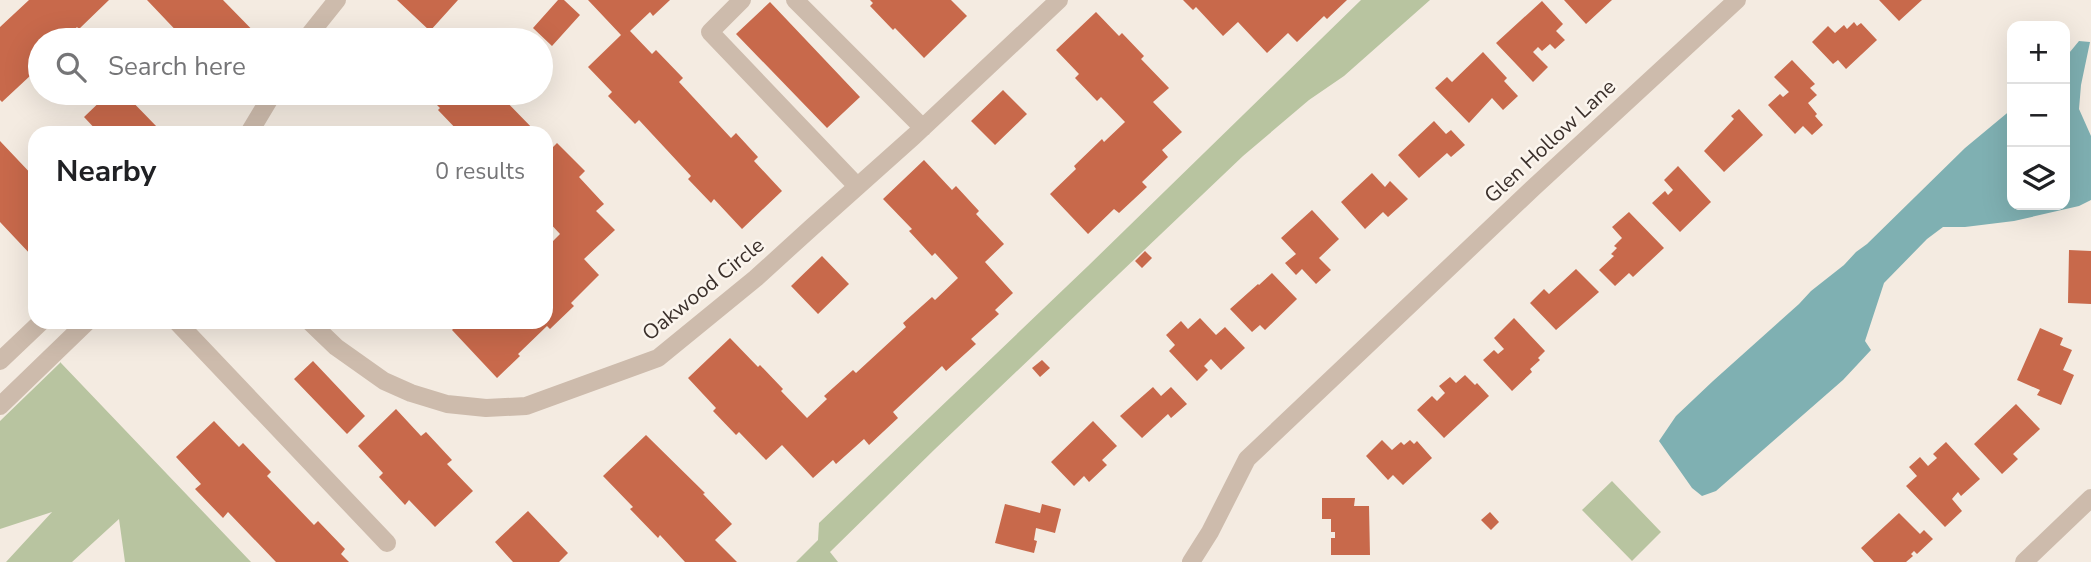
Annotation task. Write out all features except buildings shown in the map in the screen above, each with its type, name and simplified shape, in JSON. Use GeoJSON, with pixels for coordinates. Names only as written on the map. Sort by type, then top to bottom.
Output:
{"type":"FeatureCollection","features":[{"type":"Feature","properties":{"kind":"street"},"geometry":{"type":"LineString","coordinates":[[315,28],[337,0]]}},
{"type":"Feature","properties":{"kind":"street"},"geometry":{"type":"LineString","coordinates":[[742,0],[710,32],[857,186]]}},
{"type":"Feature","properties":{"kind":"street"},"geometry":{"type":"LineString","coordinates":[[795,0],[923,128]]}},
{"type":"Feature","properties":{"kind":"street","name":"Oakwood Circle"},"geometry":{"type":"LineString","coordinates":[[317,329],[355,362],[384,381],[447,404],[486,408],[526,406],[658,358],[756,278],[923,128],[1059,0]]}},
{"type":"Feature","properties":{"kind":"street","name":"Glen Hollow Lane"},"geometry":{"type":"LineString","coordinates":[[1191,562],[1210,532],[1247,459],[1532,189],[1737,0]]}},
{"type":"Feature","properties":{"kind":"street"},"geometry":{"type":"LineString","coordinates":[[253,126],[266,105]]}},
{"type":"Feature","properties":{"kind":"street"},"geometry":{"type":"LineString","coordinates":[[0,361],[34,329]]}},
{"type":"Feature","properties":{"kind":"street"},"geometry":{"type":"LineString","coordinates":[[0,406],[80,329]]}},
{"type":"Feature","properties":{"kind":"street"},"geometry":{"type":"LineString","coordinates":[[184,329],[387,542]]}},
{"type":"Feature","properties":{"kind":"street"},"geometry":{"type":"LineString","coordinates":[[2024,562],[2091,498]]}},
{"type":"Feature","properties":{"kind":"green space"},"geometry":{"type":"Polygon","coordinates":[[[1361,0],[1430,0],[1344,76],[1309,100],[1243,156],[830,552],[838,562],[796,562],[818,540],[819,523],[1361,0]]]}},
{"type":"Feature","properties":{"kind":"green space"},"geometry":{"type":"Polygon","coordinates":[[[61,362],[251,562],[125,562],[119,519],[72,562],[6,562],[52,512],[0,529],[0,421],[61,362]]]}},
{"type":"Feature","properties":{"kind":"green space"},"geometry":{"type":"Polygon","coordinates":[[[1612,481],[1661,532],[1632,561],[1582,510],[1612,481]]]}},
{"type":"Feature","properties":{"kind":"water"},"geometry":{"type":"Polygon","coordinates":[[[2079,41],[2090,42],[2079,109],[2091,136],[2091,200],[2070,208],[2070,84],[2070,52],[2079,41]]]}},
{"type":"Feature","properties":{"kind":"water"},"geometry":{"type":"Polygon","coordinates":[[[2007,113],[2007,210],[2062,210],[2014,221],[1943,227],[1927,239],[1884,283],[1865,341],[1871,350],[1843,380],[1716,491],[1702,496],[1692,488],[1659,441],[1676,416],[1811,291],[1867,244],[1965,148],[2007,113]]]}}]}
